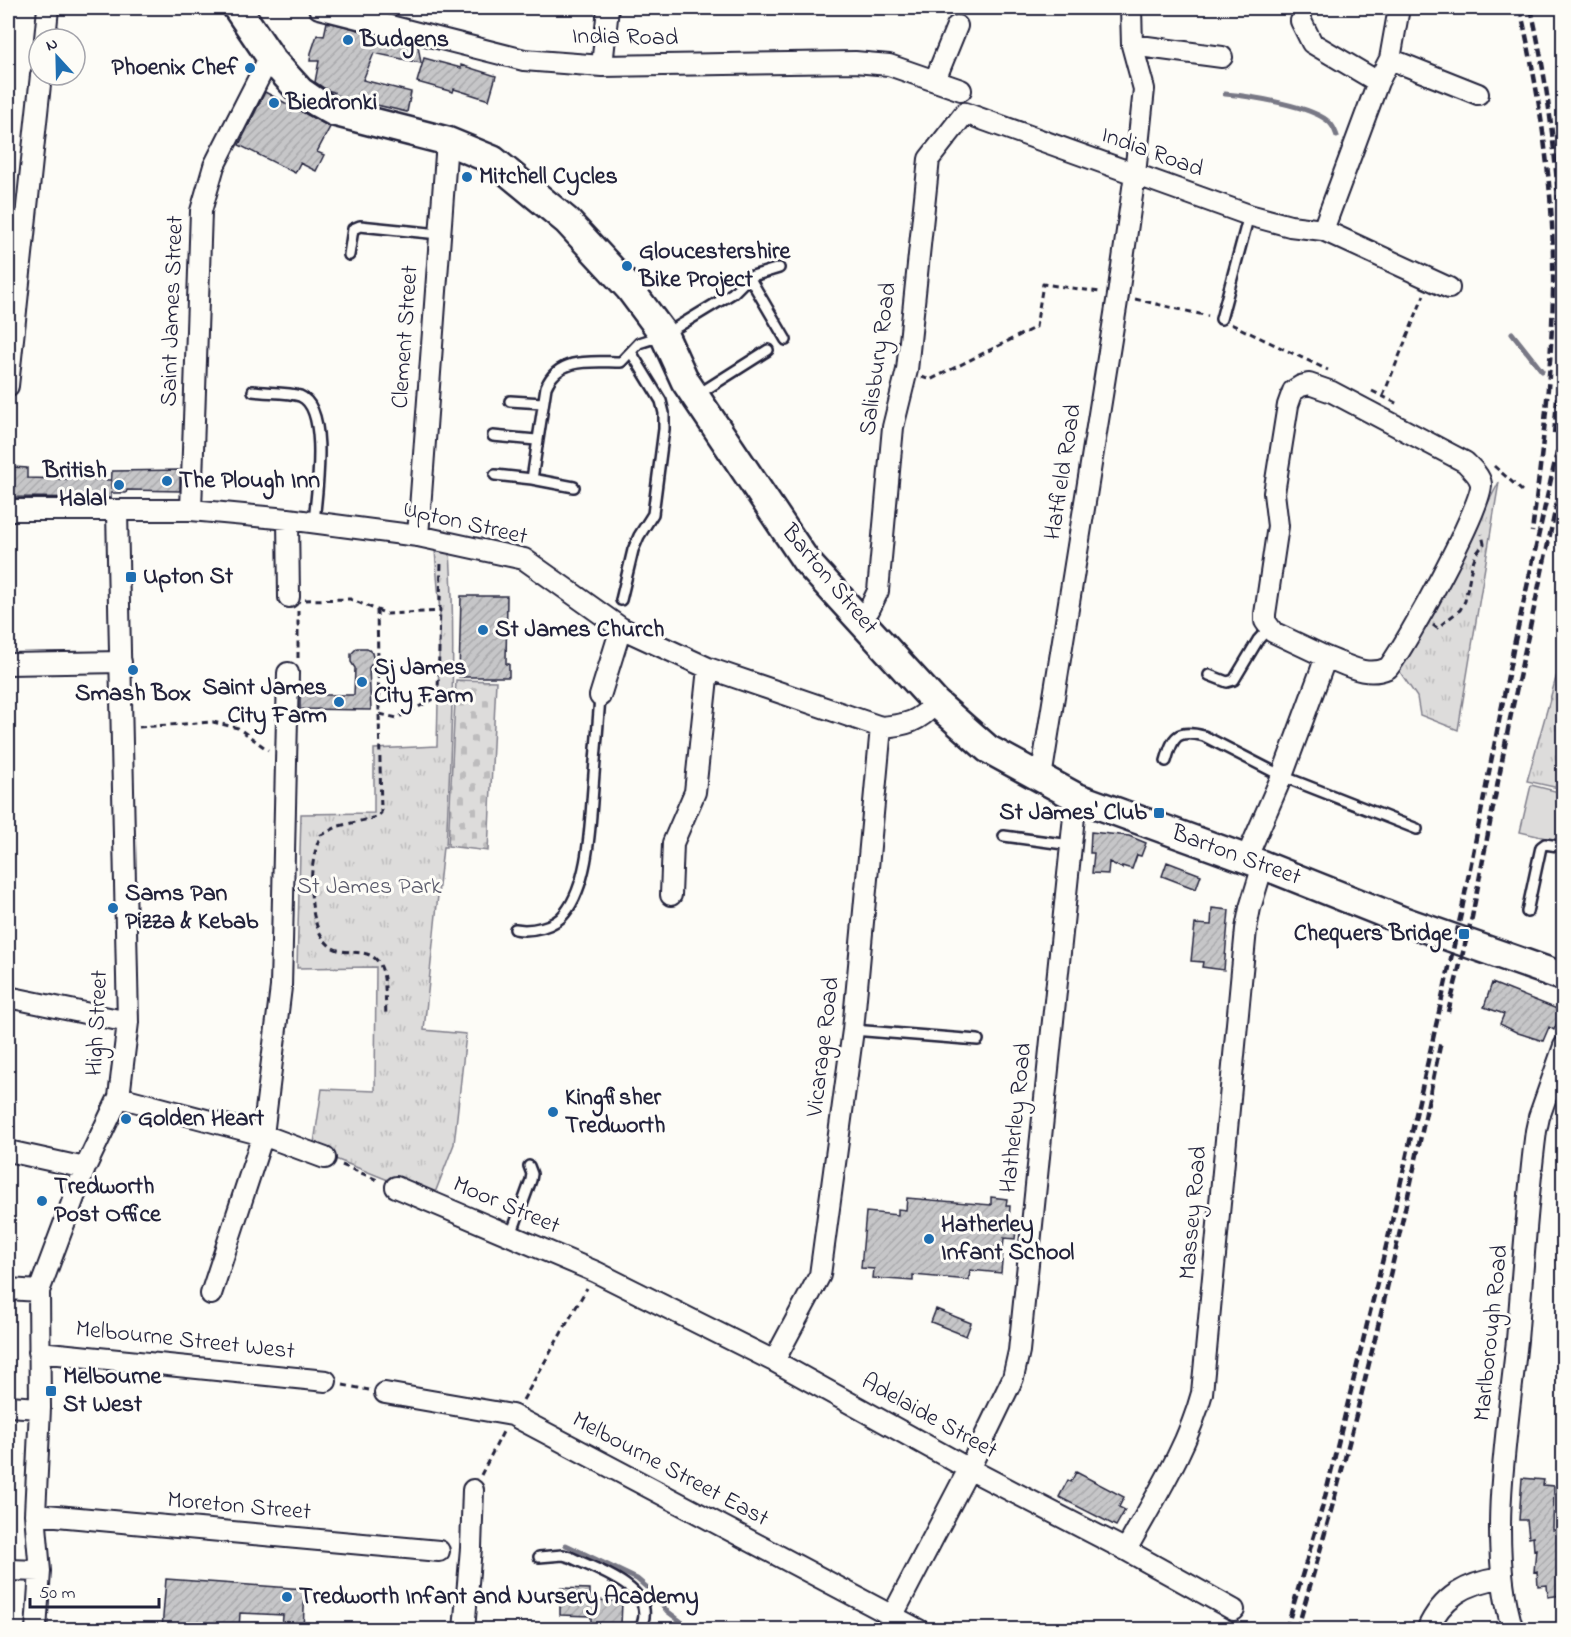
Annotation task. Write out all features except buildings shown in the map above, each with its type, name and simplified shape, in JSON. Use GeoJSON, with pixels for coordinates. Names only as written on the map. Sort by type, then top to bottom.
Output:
{"type":"FeatureCollection","features":[{"type":"Feature","properties":{"kind":"main road","name":"Barton Street"},"geometry":{"type":"LineString","coordinates":[[240,8],[270,56],[300,91],[334,112],[447,141],[493,160],[567,222],[629,288],[664,335],[685,381],[806,561],[936,703],[988,749],[1076,796],[1255,862],[1401,920],[1563,977]]}},
{"type":"Feature","properties":{"kind":"street"},"geometry":{"type":"LineString","coordinates":[[46,27],[48,8]]}},
{"type":"Feature","properties":{"kind":"street","name":"India Road"},"geometry":{"type":"LineString","coordinates":[[319,8],[524,60],[602,66],[855,62],[890,65],[961,90]]}},
{"type":"Feature","properties":{"kind":"street"},"geometry":{"type":"LineString","coordinates":[[602,66],[608,8]]}},
{"type":"Feature","properties":{"kind":"street","name":"Hatfield Road"},"geometry":{"type":"LineString","coordinates":[[1041,778],[1118,295],[1135,174],[1144,90],[1132,45],[1131,8]]}},
{"type":"Feature","properties":{"kind":"street"},"geometry":{"type":"LineString","coordinates":[[1323,230],[1378,82],[1390,59],[1399,8]]}},
{"type":"Feature","properties":{"kind":"street"},"geometry":{"type":"LineString","coordinates":[[1301,21],[1311,43],[1378,82]]}},
{"type":"Feature","properties":{"kind":"street"},"geometry":{"type":"LineString","coordinates":[[935,80],[957,26]]}},
{"type":"Feature","properties":{"kind":"street"},"geometry":{"type":"LineString","coordinates":[[1132,45],[1222,57]]}},
{"type":"Feature","properties":{"kind":"street","name":"Saint James Street"},"geometry":{"type":"LineString","coordinates":[[191,510],[201,211],[214,166],[270,56]]}},
{"type":"Feature","properties":{"kind":"street"},"geometry":{"type":"LineString","coordinates":[[1390,59],[1478,94]]}},
{"type":"Feature","properties":{"kind":"street"},"geometry":{"type":"LineString","coordinates":[[8,386],[40,87]]}},
{"type":"Feature","properties":{"kind":"street","name":"India Road"},"geometry":{"type":"LineString","coordinates":[[965,113],[1249,215],[1290,226],[1323,230],[1449,288]]}},
{"type":"Feature","properties":{"kind":"street","name":"Salisbury Road"},"geometry":{"type":"LineString","coordinates":[[858,618],[869,610],[878,591],[893,428],[907,370],[929,159],[965,113]]}},
{"type":"Feature","properties":{"kind":"street","name":"Clement Street"},"geometry":{"type":"LineString","coordinates":[[418,536],[447,141]]}},
{"type":"Feature","properties":{"kind":"street"},"geometry":{"type":"LineString","coordinates":[[1309,384],[1332,392],[1465,462],[1477,474],[1481,484],[1479,496],[1468,524],[1420,615],[1388,668],[1377,673],[1365,672],[1326,657],[1273,632],[1269,627],[1265,614],[1278,526],[1274,493],[1288,405],[1293,391],[1300,386],[1309,384]]}},
{"type":"Feature","properties":{"kind":"street","name":"Upton Street"},"geometry":{"type":"LineString","coordinates":[[8,510],[117,512],[191,510],[288,519],[442,540],[524,559],[621,628],[708,668],[881,727]]}},
{"type":"Feature","properties":{"kind":"street","name":"High Street"},"geometry":{"type":"LineString","coordinates":[[36,1629],[40,1571],[35,1514],[40,1408],[39,1291],[85,1168],[119,1097],[128,1022],[117,512]]}},
{"type":"Feature","properties":{"kind":"street"},"geometry":{"type":"LineString","coordinates":[[288,519],[293,599]]}},
{"type":"Feature","properties":{"kind":"street"},"geometry":{"type":"LineString","coordinates":[[600,696],[621,628]]}},
{"type":"Feature","properties":{"kind":"street","name":"Massey Road"},"geometry":{"type":"LineString","coordinates":[[1126,1550],[1186,1440],[1196,1417],[1202,1393],[1246,929],[1255,862],[1282,776],[1326,657]]}},
{"type":"Feature","properties":{"kind":"street"},"geometry":{"type":"LineString","coordinates":[[8,664],[121,662]]}},
{"type":"Feature","properties":{"kind":"street"},"geometry":{"type":"LineString","coordinates":[[671,895],[673,843],[695,792],[708,668]]}},
{"type":"Feature","properties":{"kind":"street"},"geometry":{"type":"LineString","coordinates":[[211,1294],[263,1135],[281,987],[288,673]]}},
{"type":"Feature","properties":{"kind":"street"},"geometry":{"type":"LineString","coordinates":[[881,727],[921,718],[936,703]]}},
{"type":"Feature","properties":{"kind":"street","name":"Vicarage Road"},"geometry":{"type":"LineString","coordinates":[[774,1361],[820,1275],[853,1030],[881,727]]}},
{"type":"Feature","properties":{"kind":"street","name":"Hatherley Road"},"geometry":{"type":"LineString","coordinates":[[888,1622],[969,1469],[1013,1378],[1018,1351],[1076,796]]}},
{"type":"Feature","properties":{"kind":"street"},"geometry":{"type":"LineString","coordinates":[[8,997],[128,1022]]}},
{"type":"Feature","properties":{"kind":"street","name":"Marlborough Road"},"geometry":{"type":"LineString","coordinates":[[1513,1629],[1501,1578],[1502,1481],[1535,1142],[1539,1117],[1563,1046]]}},
{"type":"Feature","properties":{"kind":"street"},"geometry":{"type":"LineString","coordinates":[[119,1097],[263,1135],[325,1158]]}},
{"type":"Feature","properties":{"kind":"street"},"geometry":{"type":"LineString","coordinates":[[8,1151],[85,1168]]}},
{"type":"Feature","properties":{"kind":"street","name":"Moor Street"},"geometry":{"type":"LineString","coordinates":[[396,1187],[596,1272]]}},
{"type":"Feature","properties":{"kind":"street","name":"Adelaide Street"},"geometry":{"type":"LineString","coordinates":[[596,1272],[774,1361],[969,1469],[1126,1550],[1234,1610]]}},
{"type":"Feature","properties":{"kind":"street"},"geometry":{"type":"LineString","coordinates":[[8,1289],[39,1291]]}},
{"type":"Feature","properties":{"kind":"street","name":"Melbourne Street West"},"geometry":{"type":"LineString","coordinates":[[39,1352],[326,1381]]}},
{"type":"Feature","properties":{"kind":"street","name":"Melbourne Street East"},"geometry":{"type":"LineString","coordinates":[[385,1393],[512,1415],[888,1622],[919,1629]]}},
{"type":"Feature","properties":{"kind":"street"},"geometry":{"type":"LineString","coordinates":[[8,1406],[40,1408]]}},
{"type":"Feature","properties":{"kind":"street"},"geometry":{"type":"LineString","coordinates":[[464,1629],[473,1490]]}},
{"type":"Feature","properties":{"kind":"street","name":"Moreton Street"},"geometry":{"type":"LineString","coordinates":[[35,1514],[439,1551]]}},
{"type":"Feature","properties":{"kind":"street"},"geometry":{"type":"LineString","coordinates":[[8,1570],[40,1571]]}},
{"type":"Feature","properties":{"kind":"street"},"geometry":{"type":"LineString","coordinates":[[1427,1629],[1445,1602],[1473,1584],[1501,1578]]}},
{"type":"Feature","properties":{"kind":"lane"},"geometry":{"type":"LineString","coordinates":[[1221,319],[1249,215]]}},
{"type":"Feature","properties":{"kind":"lane"},"geometry":{"type":"LineString","coordinates":[[349,255],[353,229],[360,226],[439,234]]}},
{"type":"Feature","properties":{"kind":"lane"},"geometry":{"type":"LineString","coordinates":[[532,479],[536,440],[550,376],[556,371],[581,362],[621,362],[639,343],[664,335],[733,293],[749,277],[779,268]]}},
{"type":"Feature","properties":{"kind":"lane"},"geometry":{"type":"LineString","coordinates":[[749,277],[786,340]]}},
{"type":"Feature","properties":{"kind":"lane"},"geometry":{"type":"LineString","coordinates":[[695,396],[768,350]]}},
{"type":"Feature","properties":{"kind":"lane"},"geometry":{"type":"LineString","coordinates":[[621,600],[633,550],[653,514],[664,429],[661,401],[631,352]]}},
{"type":"Feature","properties":{"kind":"lane"},"geometry":{"type":"LineString","coordinates":[[253,392],[300,396],[308,401],[317,424],[319,451],[314,522]]}},
{"type":"Feature","properties":{"kind":"lane"},"geometry":{"type":"LineString","coordinates":[[510,400],[543,403]]}},
{"type":"Feature","properties":{"kind":"lane"},"geometry":{"type":"LineString","coordinates":[[493,436],[536,440]]}},
{"type":"Feature","properties":{"kind":"lane"},"geometry":{"type":"LineString","coordinates":[[495,475],[574,487]]}},
{"type":"Feature","properties":{"kind":"lane"},"geometry":{"type":"LineString","coordinates":[[1209,675],[1227,682],[1234,680],[1258,640],[1269,627]]}},
{"type":"Feature","properties":{"kind":"lane"},"geometry":{"type":"LineString","coordinates":[[515,929],[526,931],[541,928],[564,915],[572,902],[589,842],[600,696]]}},
{"type":"Feature","properties":{"kind":"lane"},"geometry":{"type":"LineString","coordinates":[[1166,761],[1172,741],[1177,736],[1191,733],[1204,736],[1282,776],[1417,829]]}},
{"type":"Feature","properties":{"kind":"lane"},"geometry":{"type":"LineString","coordinates":[[1004,836],[1071,845]]}},
{"type":"Feature","properties":{"kind":"lane"},"geometry":{"type":"LineString","coordinates":[[1527,912],[1540,848],[1545,844],[1563,848]]}},
{"type":"Feature","properties":{"kind":"lane"},"geometry":{"type":"LineString","coordinates":[[853,1030],[978,1040]]}},
{"type":"Feature","properties":{"kind":"lane"},"geometry":{"type":"LineString","coordinates":[[511,1235],[531,1180],[532,1174],[529,1166]]}},
{"type":"Feature","properties":{"kind":"lane"},"geometry":{"type":"LineString","coordinates":[[539,1557],[563,1555],[570,1557],[626,1585],[635,1592],[645,1610],[645,1619],[639,1629]]}},
{"type":"Feature","properties":{"kind":"path"},"geometry":{"type":"LineString","coordinates":[[1372,390],[1383,396],[1422,304],[1429,279]]}},
{"type":"Feature","properties":{"kind":"path"},"geometry":{"type":"LineString","coordinates":[[907,370],[930,380],[1036,327],[1044,284],[1118,295],[1221,319],[1329,370]]}},
{"type":"Feature","properties":{"kind":"path"},"geometry":{"type":"LineString","coordinates":[[1420,615],[1437,628],[1460,610],[1465,602],[1472,565],[1485,538],[1479,528],[1468,524]]}},
{"type":"Feature","properties":{"kind":"path"},"geometry":{"type":"LineString","coordinates":[[380,714],[397,718],[432,700],[438,693],[442,540]]}},
{"type":"Feature","properties":{"kind":"path"},"geometry":{"type":"LineString","coordinates":[[288,673],[298,671],[293,599],[350,599],[387,614],[441,611]]}},
{"type":"Feature","properties":{"kind":"path"},"geometry":{"type":"LineString","coordinates":[[377,610],[381,813],[377,817],[339,826],[321,835],[314,859],[312,878],[314,916],[318,929],[327,943],[344,952],[365,953],[373,956],[379,963],[383,972],[386,1017]]}},
{"type":"Feature","properties":{"kind":"path"},"geometry":{"type":"LineString","coordinates":[[122,728],[213,722],[238,728],[268,750],[286,735]]}},
{"type":"Feature","properties":{"kind":"path"},"geometry":{"type":"LineString","coordinates":[[325,1158],[396,1187]]}},
{"type":"Feature","properties":{"kind":"path"},"geometry":{"type":"LineString","coordinates":[[473,1490],[512,1415],[520,1405],[596,1272]]}},
{"type":"Feature","properties":{"kind":"path"},"geometry":{"type":"LineString","coordinates":[[326,1381],[385,1393]]}},
{"type":"Feature","properties":{"kind":"green space"},"geometry":{"type":"Polygon","coordinates":[[[1499,482],[1458,730],[1420,715],[1417,697],[1400,672],[1397,662],[1430,613],[1499,482]]]}},
{"type":"Feature","properties":{"kind":"green space","name":"St James Park"},"geometry":{"type":"Polygon","coordinates":[[[435,550],[450,551],[453,625],[452,699],[446,847],[443,847],[424,1030],[466,1034],[454,1144],[433,1198],[313,1150],[322,1089],[375,1091],[376,967],[297,968],[301,814],[374,813],[374,749],[437,746],[440,613],[435,550]]]}},
{"type":"Feature","properties":{"kind":"green space"},"geometry":{"type":"Polygon","coordinates":[[[1563,653],[1564,789],[1527,781],[1563,653]]]}},
{"type":"Feature","properties":{"kind":"green space"},"geometry":{"type":"Polygon","coordinates":[[[456,680],[496,681],[488,851],[448,846],[456,680]]]}},
{"type":"Feature","properties":{"kind":"green space"},"geometry":{"type":"Polygon","coordinates":[[[1531,785],[1563,793],[1563,842],[1520,832],[1531,785]]]}},
{"type":"Feature","properties":{"kind":"waterway"},"geometry":{"type":"LineString","coordinates":[[1225,94],[1265,100],[1310,112],[1330,123],[1337,136]]}},
{"type":"Feature","properties":{"kind":"waterway"},"geometry":{"type":"LineString","coordinates":[[1512,333],[1542,371]]}},
{"type":"Feature","properties":{"kind":"waterway"},"geometry":{"type":"LineString","coordinates":[[566,1545],[637,1579],[651,1591],[667,1611],[692,1630]]}},
{"type":"Feature","properties":{"kind":"railway"},"geometry":{"type":"LineString","coordinates":[[1520,8],[1544,142],[1550,197],[1553,262],[1549,378],[1532,532]]}},
{"type":"Feature","properties":{"kind":"railway"},"geometry":{"type":"LineString","coordinates":[[1531,8],[1550,114],[1559,220],[1561,327],[1554,434]]}},
{"type":"Feature","properties":{"kind":"railway"},"geometry":{"type":"LineString","coordinates":[[1286,1630],[1323,1505],[1390,1230],[1461,914],[1514,645],[1564,421]]}},
{"type":"Feature","properties":{"kind":"railway"},"geometry":{"type":"LineString","coordinates":[[1448,1012],[1472,917],[1510,719],[1564,470]]}},
{"type":"Feature","properties":{"kind":"railway"},"geometry":{"type":"LineString","coordinates":[[1297,1630],[1357,1411],[1441,1041]]}},
{"type":"Feature","properties":{"kind":"place","name":"Budgens"},"geometry":{"type":"Point","coordinates":[348,40]}},
{"type":"Feature","properties":{"kind":"place","name":"Phoenix Chef"},"geometry":{"type":"Point","coordinates":[250,68]}},
{"type":"Feature","properties":{"kind":"place","name":"Biedronki"},"geometry":{"type":"Point","coordinates":[274,103]}},
{"type":"Feature","properties":{"kind":"place","name":"Mitchell Cycles"},"geometry":{"type":"Point","coordinates":[467,177]}},
{"type":"Feature","properties":{"kind":"place","name":"Gloucestershire Bike Project"},"geometry":{"type":"Point","coordinates":[627,266]}},
{"type":"Feature","properties":{"kind":"place","name":"The Plough Inn"},"geometry":{"type":"Point","coordinates":[167,481]}},
{"type":"Feature","properties":{"kind":"place","name":"British Halal"},"geometry":{"type":"Point","coordinates":[119,485]}},
{"type":"Feature","properties":{"kind":"place","name":"Upton St"},"geometry":{"type":"Point","coordinates":[131,577]}},
{"type":"Feature","properties":{"kind":"place","name":"St James Church"},"geometry":{"type":"Point","coordinates":[483,630]}},
{"type":"Feature","properties":{"kind":"place","name":"Smash Box"},"geometry":{"type":"Point","coordinates":[133,670]}},
{"type":"Feature","properties":{"kind":"place","name":"Sj James City Farm"},"geometry":{"type":"Point","coordinates":[362,682]}},
{"type":"Feature","properties":{"kind":"place","name":"Saint James City Farm"},"geometry":{"type":"Point","coordinates":[339,702]}},
{"type":"Feature","properties":{"kind":"place","name":"St James' Club"},"geometry":{"type":"Point","coordinates":[1159,813]}},
{"type":"Feature","properties":{"kind":"place","name":"Sams Pan Pizza & Kebab"},"geometry":{"type":"Point","coordinates":[113,908]}},
{"type":"Feature","properties":{"kind":"place","name":"Chequers Bridge"},"geometry":{"type":"Point","coordinates":[1464,934]}},
{"type":"Feature","properties":{"kind":"place","name":"Kingfisher Tredworth"},"geometry":{"type":"Point","coordinates":[553,1112]}},
{"type":"Feature","properties":{"kind":"place","name":"Golden Heart"},"geometry":{"type":"Point","coordinates":[126,1119]}},
{"type":"Feature","properties":{"kind":"place","name":"Tredworth Post Office"},"geometry":{"type":"Point","coordinates":[42,1201]}},
{"type":"Feature","properties":{"kind":"place","name":"Hatherley Infant School"},"geometry":{"type":"Point","coordinates":[929,1239]}},
{"type":"Feature","properties":{"kind":"place","name":"Melbourne St West"},"geometry":{"type":"Point","coordinates":[51,1391]}},
{"type":"Feature","properties":{"kind":"place","name":"Tredworth Infant and Nursery Academy"},"geometry":{"type":"Point","coordinates":[287,1597]}}]}
